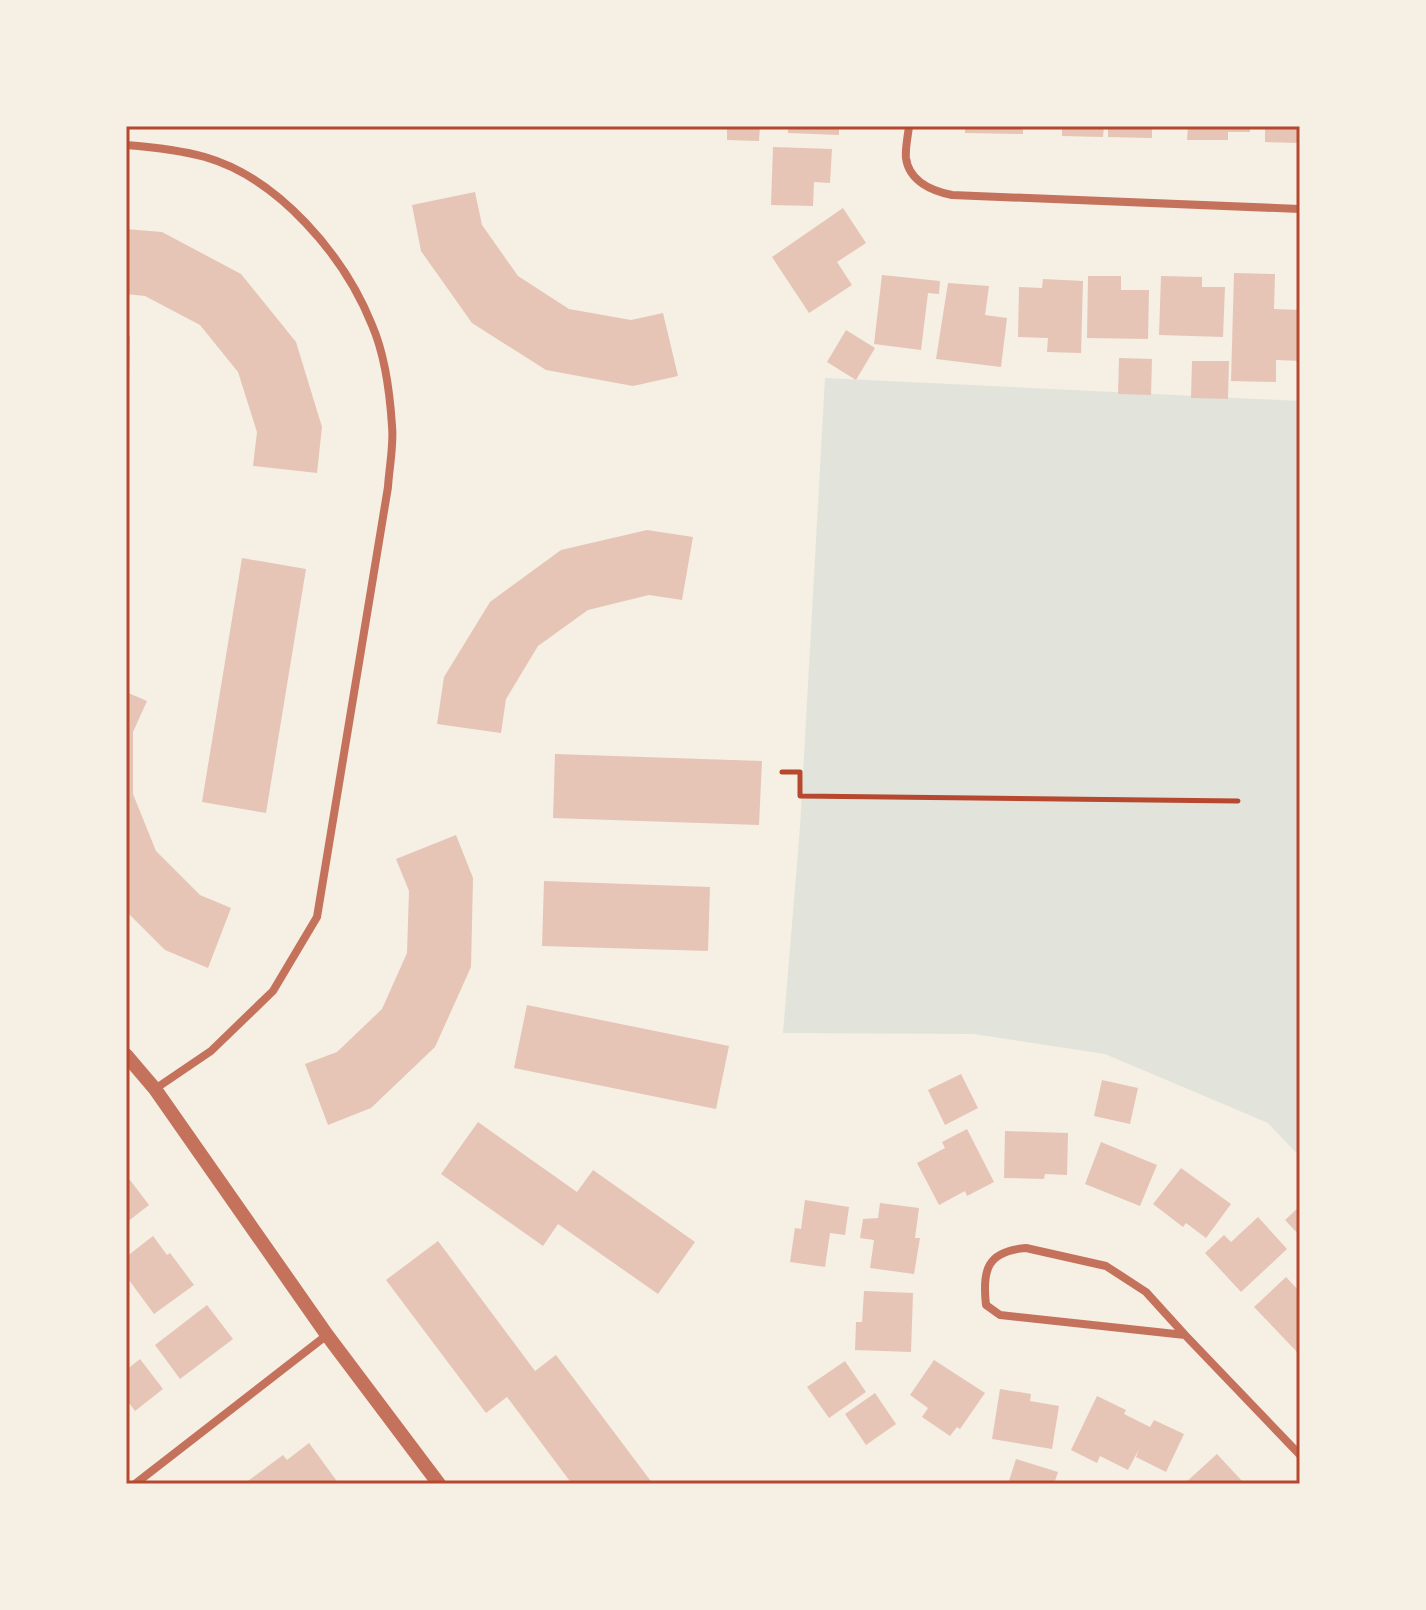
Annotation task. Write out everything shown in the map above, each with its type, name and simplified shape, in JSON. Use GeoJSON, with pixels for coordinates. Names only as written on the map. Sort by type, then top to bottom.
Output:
{"type":"FeatureCollection","features":[{"type":"Feature","properties":{"kind":"street"},"geometry":{"type":"LineString","coordinates":[[909,126],[906,159],[914,177],[932,191],[952,195],[1300,209]]}},
{"type":"Feature","properties":{"kind":"street"},"geometry":{"type":"LineString","coordinates":[[126,145],[205,157],[216,162],[250,178],[279,197],[313,232],[352,282],[373,327],[386,381],[393,430],[388,487],[317,917],[273,991],[211,1051],[155,1089]]}},
{"type":"Feature","properties":{"kind":"street"},"geometry":{"type":"LineString","coordinates":[[126,1055],[155,1089],[327,1335],[439,1484]]}},
{"type":"Feature","properties":{"kind":"street"},"geometry":{"type":"LineString","coordinates":[[1185,1335],[1000,1315],[986,1305],[984,1282],[991,1260],[1008,1249],[1026,1248],[1106,1266],[1146,1292],[1300,1455]]}},
{"type":"Feature","properties":{"kind":"street"},"geometry":{"type":"LineString","coordinates":[[135,1484],[327,1335]]}},
{"type":"Feature","properties":{"kind":"path"},"geometry":{"type":"LineString","coordinates":[[782,772],[800,772],[800,796],[1238,801]]}},
{"type":"Feature","properties":{"kind":"shaded area"},"geometry":{"type":"Polygon","coordinates":[[[825,378],[1300,401],[1300,1157],[1268,1123],[1105,1054],[973,1034],[783,1033],[800,827],[825,378]]]}},
{"type":"Feature","properties":{"kind":"building"},"geometry":{"type":"Polygon","coordinates":[[[727,126],[760,126],[759,141],[727,140],[727,126]]]}},
{"type":"Feature","properties":{"kind":"building"},"geometry":{"type":"Polygon","coordinates":[[[788,126],[839,126],[839,135],[788,133],[788,126]]]}},
{"type":"Feature","properties":{"kind":"building"},"geometry":{"type":"Polygon","coordinates":[[[965,126],[1023,126],[1023,134],[965,133],[965,126]]]}},
{"type":"Feature","properties":{"kind":"building"},"geometry":{"type":"Polygon","coordinates":[[[1062,126],[1104,126],[1103,137],[1062,136],[1062,126]]]}},
{"type":"Feature","properties":{"kind":"building"},"geometry":{"type":"Polygon","coordinates":[[[1108,126],[1152,126],[1152,138],[1108,137],[1108,126]]]}},
{"type":"Feature","properties":{"kind":"building"},"geometry":{"type":"Polygon","coordinates":[[[1188,126],[1250,126],[1250,132],[1228,132],[1228,140],[1187,140],[1188,126]]]}},
{"type":"Feature","properties":{"kind":"building"},"geometry":{"type":"Polygon","coordinates":[[[1265,126],[1300,126],[1300,143],[1265,142],[1265,126]]]}},
{"type":"Feature","properties":{"kind":"building"},"geometry":{"type":"Polygon","coordinates":[[[773,147],[832,149],[830,183],[814,182],[813,206],[771,205],[773,147]]]}},
{"type":"Feature","properties":{"kind":"building"},"geometry":{"type":"Polygon","coordinates":[[[475,192],[482,225],[518,276],[569,309],[631,320],[663,313],[678,376],[633,386],[546,370],[472,323],[421,251],[412,205],[475,192]]]}},
{"type":"Feature","properties":{"kind":"building"},"geometry":{"type":"Polygon","coordinates":[[[843,208],[866,243],[837,262],[852,285],[809,313],[772,257],[843,208]]]}},
{"type":"Feature","properties":{"kind":"building"},"geometry":{"type":"Polygon","coordinates":[[[126,229],[162,232],[241,274],[296,342],[322,427],[317,473],[253,466],[257,432],[238,372],[200,325],[145,296],[126,294],[126,229]]]}},
{"type":"Feature","properties":{"kind":"building"},"geometry":{"type":"Polygon","coordinates":[[[1234,273],[1275,274],[1274,309],[1300,310],[1300,361],[1276,360],[1276,382],[1231,381],[1234,273]]]}},
{"type":"Feature","properties":{"kind":"building"},"geometry":{"type":"Polygon","coordinates":[[[882,275],[940,281],[939,294],[928,293],[921,350],[874,344],[882,275]]]}},
{"type":"Feature","properties":{"kind":"building"},"geometry":{"type":"Polygon","coordinates":[[[1088,276],[1121,276],[1121,290],[1149,290],[1148,339],[1087,338],[1088,276]]]}},
{"type":"Feature","properties":{"kind":"building"},"geometry":{"type":"Polygon","coordinates":[[[1161,276],[1202,277],[1202,287],[1225,287],[1223,337],[1159,335],[1161,276]]]}},
{"type":"Feature","properties":{"kind":"building"},"geometry":{"type":"Polygon","coordinates":[[[1043,279],[1083,281],[1081,353],[1047,352],[1048,338],[1018,337],[1019,287],[1042,288],[1043,279]]]}},
{"type":"Feature","properties":{"kind":"building"},"geometry":{"type":"Polygon","coordinates":[[[948,283],[989,286],[985,315],[1007,318],[1001,367],[936,359],[948,283]]]}},
{"type":"Feature","properties":{"kind":"building"},"geometry":{"type":"Polygon","coordinates":[[[846,330],[875,348],[856,380],[827,362],[846,330]]]}},
{"type":"Feature","properties":{"kind":"building"},"geometry":{"type":"Polygon","coordinates":[[[126,336],[130,336],[129,375],[126,375],[126,336]]]}},
{"type":"Feature","properties":{"kind":"building"},"geometry":{"type":"Polygon","coordinates":[[[1119,358],[1152,359],[1151,395],[1118,394],[1119,358]]]}},
{"type":"Feature","properties":{"kind":"building"},"geometry":{"type":"Polygon","coordinates":[[[1192,361],[1229,361],[1228,399],[1191,398],[1192,361]]]}},
{"type":"Feature","properties":{"kind":"building"},"geometry":{"type":"Polygon","coordinates":[[[647,530],[693,537],[682,600],[649,595],[588,610],[538,646],[506,699],[501,733],[437,724],[444,677],[490,602],[561,550],[647,530]]]}},
{"type":"Feature","properties":{"kind":"building"},"geometry":{"type":"Polygon","coordinates":[[[242,558],[306,569],[266,813],[202,802],[242,558]]]}},
{"type":"Feature","properties":{"kind":"building"},"geometry":{"type":"Polygon","coordinates":[[[126,692],[147,701],[133,732],[133,794],[156,851],[200,895],[231,908],[208,968],[165,950],[126,911],[126,692]]]}},
{"type":"Feature","properties":{"kind":"building"},"geometry":{"type":"Polygon","coordinates":[[[555,754],[762,761],[759,825],[553,818],[555,754]]]}},
{"type":"Feature","properties":{"kind":"building"},"geometry":{"type":"Polygon","coordinates":[[[456,835],[473,878],[471,967],[435,1047],[371,1108],[328,1125],[305,1064],[337,1052],[382,1009],[407,953],[409,891],[396,859],[456,835]]]}},
{"type":"Feature","properties":{"kind":"building"},"geometry":{"type":"Polygon","coordinates":[[[544,881],[710,887],[708,951],[542,946],[544,881]]]}},
{"type":"Feature","properties":{"kind":"building"},"geometry":{"type":"Polygon","coordinates":[[[527,1005],[729,1046],[716,1109],[514,1068],[527,1005]]]}},
{"type":"Feature","properties":{"kind":"building"},"geometry":{"type":"Polygon","coordinates":[[[961,1074],[978,1108],[945,1125],[928,1090],[961,1074]]]}},
{"type":"Feature","properties":{"kind":"building"},"geometry":{"type":"Polygon","coordinates":[[[1102,1080],[1138,1088],[1130,1124],[1094,1116],[1102,1080]]]}},
{"type":"Feature","properties":{"kind":"building"},"geometry":{"type":"Polygon","coordinates":[[[478,1122],[577,1192],[593,1170],[695,1242],[658,1294],[558,1224],[543,1246],[441,1174],[478,1122]]]}},
{"type":"Feature","properties":{"kind":"building"},"geometry":{"type":"Polygon","coordinates":[[[967,1129],[994,1182],[967,1196],[965,1191],[939,1205],[917,1163],[945,1148],[942,1142],[967,1129]]]}},
{"type":"Feature","properties":{"kind":"building"},"geometry":{"type":"Polygon","coordinates":[[[1005,1131],[1068,1133],[1067,1175],[1045,1174],[1044,1179],[1004,1178],[1005,1131]]]}},
{"type":"Feature","properties":{"kind":"building"},"geometry":{"type":"Polygon","coordinates":[[[1101,1142],[1157,1165],[1140,1206],[1085,1184],[1101,1142]]]}},
{"type":"Feature","properties":{"kind":"building"},"geometry":{"type":"Polygon","coordinates":[[[1181,1168],[1231,1204],[1206,1238],[1186,1223],[1183,1227],[1153,1204],[1181,1168]]]}},
{"type":"Feature","properties":{"kind":"building"},"geometry":{"type":"Polygon","coordinates":[[[130,1180],[149,1205],[126,1223],[126,1183],[130,1180]]]}},
{"type":"Feature","properties":{"kind":"building"},"geometry":{"type":"Polygon","coordinates":[[[805,1200],[849,1207],[845,1235],[830,1233],[825,1267],[790,1262],[795,1228],[801,1229],[805,1200]]]}},
{"type":"Feature","properties":{"kind":"building"},"geometry":{"type":"Polygon","coordinates":[[[880,1203],[919,1208],[915,1238],[920,1238],[914,1274],[870,1268],[874,1240],[860,1238],[863,1219],[878,1218],[880,1203]]]}},
{"type":"Feature","properties":{"kind":"building"},"geometry":{"type":"Polygon","coordinates":[[[1300,1206],[1300,1236],[1285,1220],[1300,1206]]]}},
{"type":"Feature","properties":{"kind":"building"},"geometry":{"type":"Polygon","coordinates":[[[1258,1217],[1287,1249],[1241,1292],[1205,1253],[1224,1235],[1231,1242],[1258,1217]]]}},
{"type":"Feature","properties":{"kind":"building"},"geometry":{"type":"Polygon","coordinates":[[[153,1236],[194,1285],[154,1314],[126,1276],[126,1257],[153,1236]]]}},
{"type":"Feature","properties":{"kind":"building"},"geometry":{"type":"Polygon","coordinates":[[[438,1241],[535,1371],[556,1355],[653,1484],[572,1484],[507,1397],[486,1413],[386,1280],[438,1241]]]}},
{"type":"Feature","properties":{"kind":"building"},"geometry":{"type":"Polygon","coordinates":[[[1286,1277],[1300,1292],[1300,1349],[1297,1352],[1254,1307],[1286,1277]]]}},
{"type":"Feature","properties":{"kind":"building"},"geometry":{"type":"Polygon","coordinates":[[[864,1291],[913,1293],[911,1352],[855,1350],[856,1322],[862,1322],[864,1291]]]}},
{"type":"Feature","properties":{"kind":"building"},"geometry":{"type":"Polygon","coordinates":[[[207,1305],[233,1339],[180,1379],[155,1345],[207,1305]]]}},
{"type":"Feature","properties":{"kind":"building"},"geometry":{"type":"Polygon","coordinates":[[[140,1359],[163,1389],[135,1411],[126,1399],[126,1370],[140,1359]]]}},
{"type":"Feature","properties":{"kind":"building"},"geometry":{"type":"Polygon","coordinates":[[[934,1360],[985,1393],[960,1429],[957,1427],[950,1436],[922,1417],[928,1408],[910,1395],[934,1360]]]}},
{"type":"Feature","properties":{"kind":"building"},"geometry":{"type":"Polygon","coordinates":[[[845,1361],[866,1392],[829,1418],[807,1387],[845,1361]]]}},
{"type":"Feature","properties":{"kind":"building"},"geometry":{"type":"Polygon","coordinates":[[[1000,1389],[1031,1394],[1030,1401],[1059,1406],[1052,1449],[992,1439],[1000,1389]]]}},
{"type":"Feature","properties":{"kind":"building"},"geometry":{"type":"Polygon","coordinates":[[[875,1393],[896,1424],[866,1445],[845,1414],[875,1393]]]}},
{"type":"Feature","properties":{"kind":"building"},"geometry":{"type":"Polygon","coordinates":[[[1097,1396],[1126,1410],[1124,1414],[1150,1427],[1154,1420],[1184,1434],[1166,1472],[1136,1457],[1139,1449],[1128,1470],[1100,1456],[1097,1463],[1071,1450],[1097,1396]]]}},
{"type":"Feature","properties":{"kind":"building"},"geometry":{"type":"Polygon","coordinates":[[[309,1443],[339,1484],[244,1484],[283,1455],[287,1460],[309,1443]]]}},
{"type":"Feature","properties":{"kind":"building"},"geometry":{"type":"Polygon","coordinates":[[[1217,1454],[1242,1481],[1238,1484],[1184,1484],[1217,1454]]]}},
{"type":"Feature","properties":{"kind":"building"},"geometry":{"type":"Polygon","coordinates":[[[1016,1459],[1058,1472],[1054,1484],[1008,1484],[1016,1459]]]}}]}
